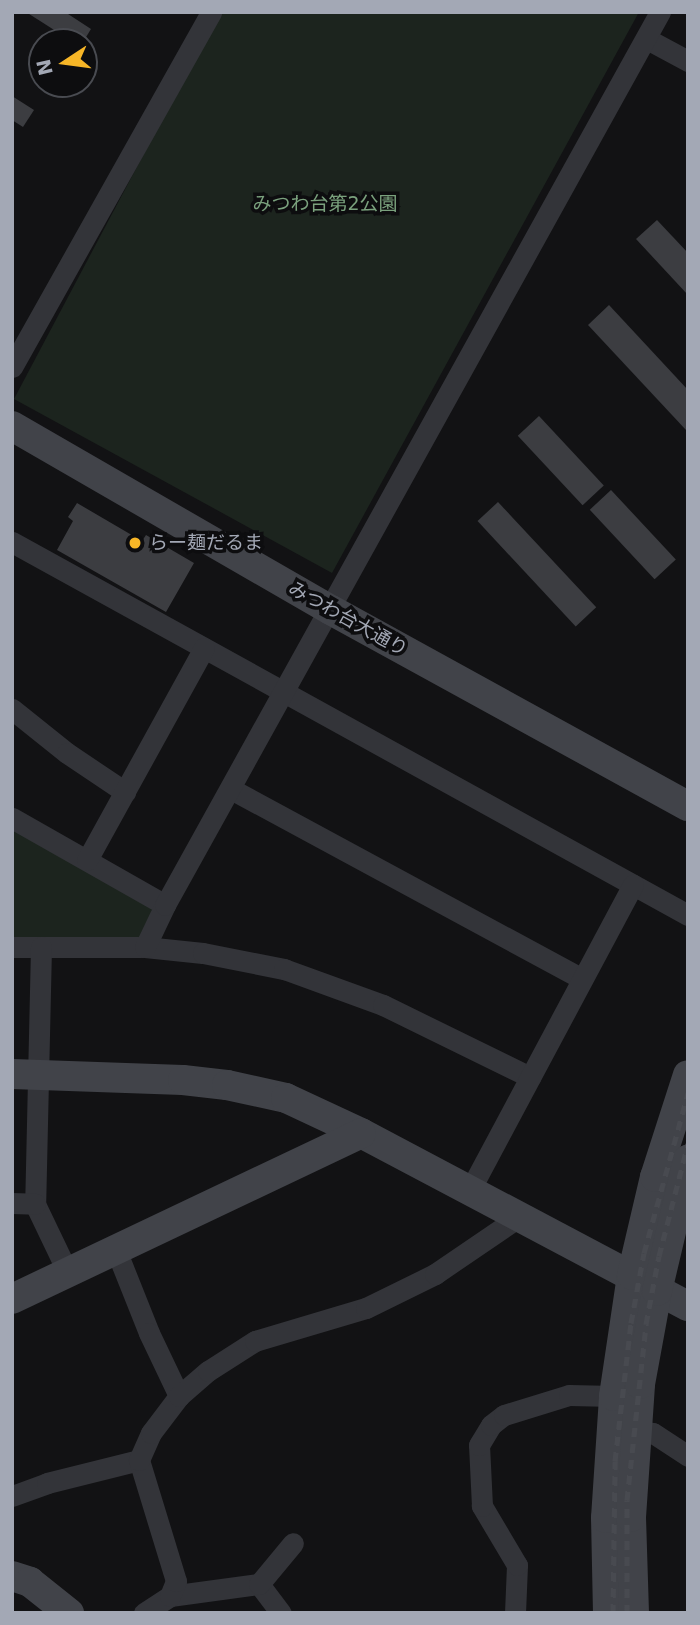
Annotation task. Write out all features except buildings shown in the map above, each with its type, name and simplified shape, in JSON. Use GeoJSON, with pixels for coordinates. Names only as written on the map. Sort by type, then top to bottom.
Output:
{"type":"FeatureCollection","features":[{"type":"Feature","properties":{"kind":"street"},"geometry":{"type":"LineString","coordinates":[[12,367],[211,12]]}},
{"type":"Feature","properties":{"kind":"street"},"geometry":{"type":"LineString","coordinates":[[145,947],[660,12]]}},
{"type":"Feature","properties":{"kind":"street"},"geometry":{"type":"LineString","coordinates":[[647,39],[688,61]]}},
{"type":"Feature","properties":{"kind":"street","name":"みつわ台大通り"},"geometry":{"type":"LineString","coordinates":[[12,425],[331,610],[688,806]]}},
{"type":"Feature","properties":{"kind":"street"},"geometry":{"type":"LineString","coordinates":[[12,542],[688,915]]}},
{"type":"Feature","properties":{"kind":"street"},"geometry":{"type":"LineString","coordinates":[[87,860],[204,648]]}},
{"type":"Feature","properties":{"kind":"street"},"geometry":{"type":"LineString","coordinates":[[12,709],[66,753],[125,792]]}},
{"type":"Feature","properties":{"kind":"street"},"geometry":{"type":"LineString","coordinates":[[231,789],[582,979]]}},
{"type":"Feature","properties":{"kind":"street"},"geometry":{"type":"LineString","coordinates":[[12,818],[166,905]]}},
{"type":"Feature","properties":{"kind":"street"},"geometry":{"type":"LineString","coordinates":[[470,1190],[632,885]]}},
{"type":"Feature","properties":{"kind":"street"},"geometry":{"type":"LineString","coordinates":[[12,947],[145,947],[203,953],[284,969],[383,1005],[530,1077]]}},
{"type":"Feature","properties":{"kind":"street"},"geometry":{"type":"LineString","coordinates":[[41,947],[26,1074],[35,1204],[68,1273]]}},
{"type":"Feature","properties":{"kind":"street"},"geometry":{"type":"LineString","coordinates":[[26,1074],[227,1085],[286,1098],[361,1133],[688,1306]]}},
{"type":"Feature","properties":{"kind":"street"},"geometry":{"type":"LineString","coordinates":[[608,1613],[606,1518],[614,1396],[632,1275],[655,1177],[688,1074]]}},
{"type":"Feature","properties":{"kind":"street"},"geometry":{"type":"LineString","coordinates":[[12,1299],[361,1133]]}},
{"type":"Feature","properties":{"kind":"street"},"geometry":{"type":"LineString","coordinates":[[634,1613],[631,1517],[640,1384],[657,1290],[688,1160]]}},
{"type":"Feature","properties":{"kind":"street"},"geometry":{"type":"LineString","coordinates":[[12,1203],[35,1204]]}},
{"type":"Feature","properties":{"kind":"street"},"geometry":{"type":"LineString","coordinates":[[170,1596],[176,1581],[139,1460],[151,1433],[179,1396],[208,1371],[255,1341],[366,1308],[435,1274],[520,1216]]}},
{"type":"Feature","properties":{"kind":"street"},"geometry":{"type":"LineString","coordinates":[[116,1250],[179,1396]]}},
{"type":"Feature","properties":{"kind":"street"},"geometry":{"type":"LineString","coordinates":[[515,1613],[517,1565],[482,1506],[479,1445],[491,1425],[504,1415],[569,1395],[614,1396]]}},
{"type":"Feature","properties":{"kind":"street"},"geometry":{"type":"LineString","coordinates":[[637,1430],[653,1433],[688,1456]]}},
{"type":"Feature","properties":{"kind":"street"},"geometry":{"type":"LineString","coordinates":[[12,1496],[47,1483],[139,1460]]}},
{"type":"Feature","properties":{"kind":"street"},"geometry":{"type":"LineString","coordinates":[[145,1613],[170,1596],[259,1584],[293,1542]]}},
{"type":"Feature","properties":{"kind":"street"},"geometry":{"type":"LineString","coordinates":[[12,1576],[30,1582],[69,1613]]}},
{"type":"Feature","properties":{"kind":"street"},"geometry":{"type":"LineString","coordinates":[[259,1584],[281,1613]]}},
{"type":"Feature","properties":{"kind":"green space","name":"みつわ台第2公園"},"geometry":{"type":"Polygon","coordinates":[[[219,12],[639,12],[332,573],[14,399],[219,12]]]}},
{"type":"Feature","properties":{"kind":"green space"},"geometry":{"type":"Polygon","coordinates":[[[12,824],[154,903],[143,940],[12,937],[12,824]]]}},
{"type":"Feature","properties":{"kind":"railway"},"geometry":{"type":"LineString","coordinates":[[613,1613],[615,1461],[631,1323],[644,1253],[688,1093]]}},
{"type":"Feature","properties":{"kind":"railway"},"geometry":{"type":"LineString","coordinates":[[627,1613],[627,1500],[646,1324],[659,1256],[688,1144]]}},
{"type":"Feature","properties":{"kind":"place","name":"らー麺だるま"},"geometry":{"type":"Point","coordinates":[135,543]}}]}
